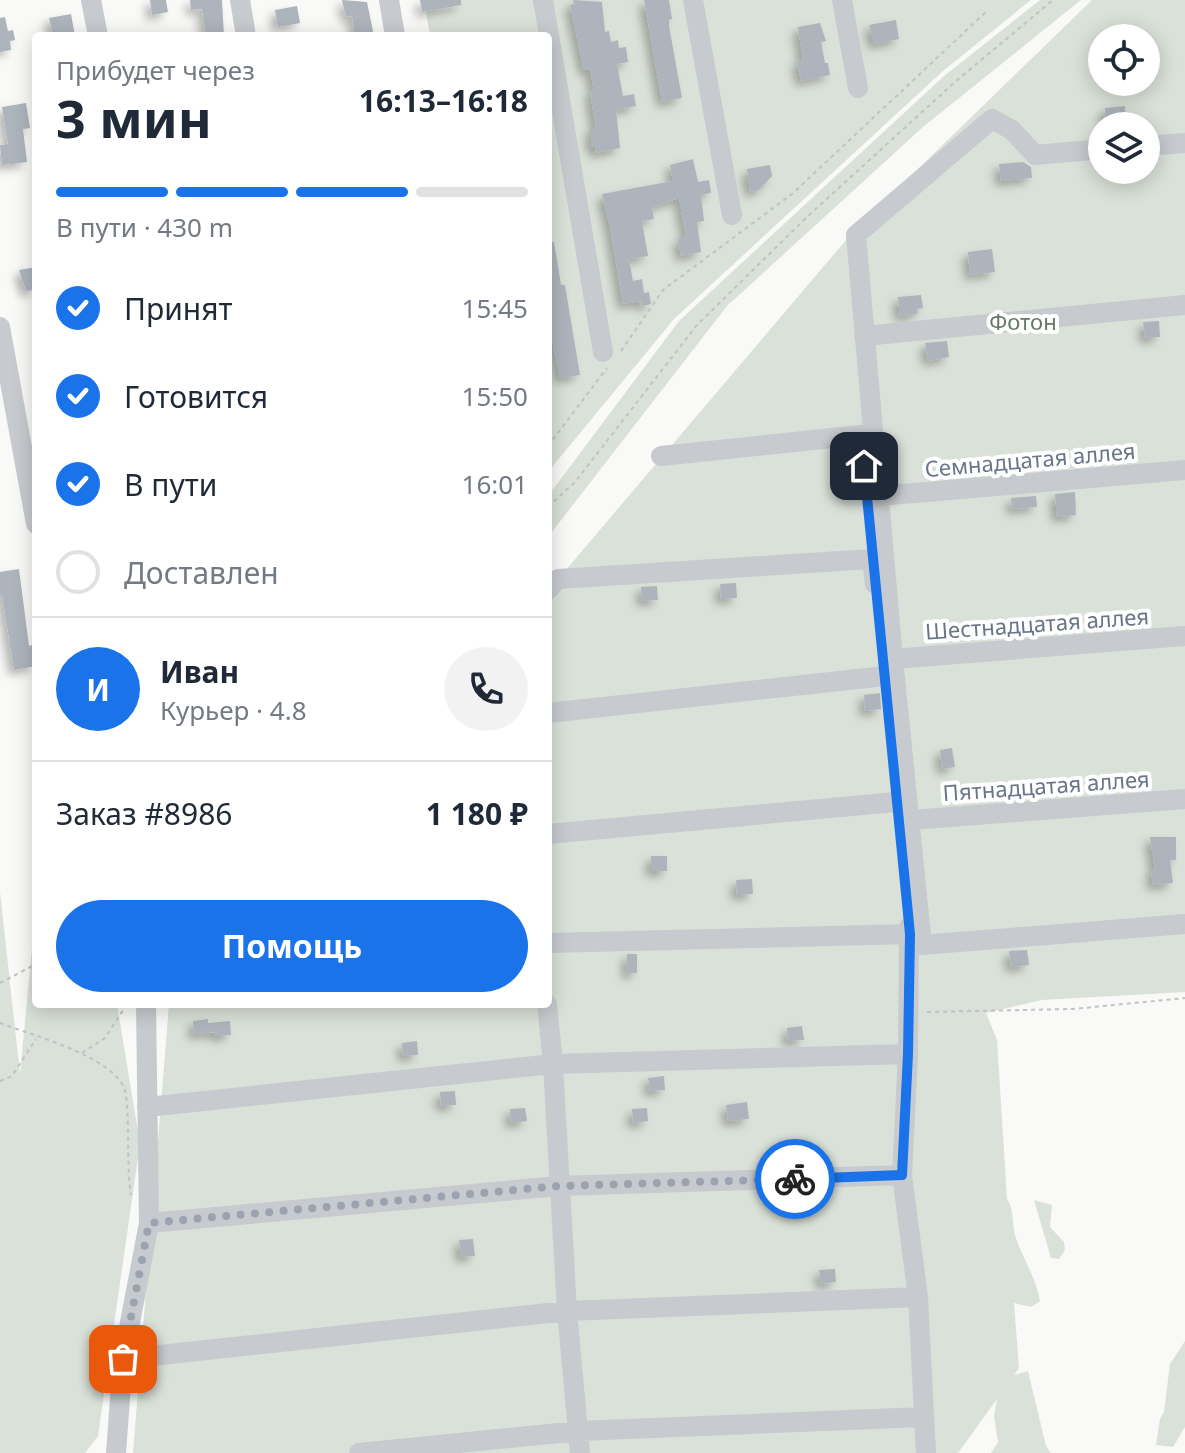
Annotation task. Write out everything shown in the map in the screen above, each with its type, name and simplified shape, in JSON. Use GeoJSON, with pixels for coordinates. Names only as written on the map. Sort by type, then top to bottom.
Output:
{"type":"FeatureCollection","features":[{"type":"Feature","properties":{"kind":"street"},"geometry":{"type":"LineString","coordinates":[[91,0],[97,32]]}},
{"type":"Feature","properties":{"kind":"street"},"geometry":{"type":"LineString","coordinates":[[240,0],[245,32]]}},
{"type":"Feature","properties":{"kind":"street"},"geometry":{"type":"LineString","coordinates":[[389,0],[394,32]]}},
{"type":"Feature","properties":{"kind":"street"},"geometry":{"type":"LineString","coordinates":[[543,0],[549,32]]}},
{"type":"Feature","properties":{"kind":"street"},"geometry":{"type":"LineString","coordinates":[[693,0],[732,215]]}},
{"type":"Feature","properties":{"kind":"street"},"geometry":{"type":"LineString","coordinates":[[842,0],[858,88]]}},
{"type":"Feature","properties":{"kind":"street"},"geometry":{"type":"LineString","coordinates":[[552,48],[610,357]]}},
{"type":"Feature","properties":{"kind":"street"},"geometry":{"type":"LineString","coordinates":[[916,939],[896,802],[879,496],[856,235],[992,119],[1012,130],[1035,155],[1088,150]]}},
{"type":"Feature","properties":{"kind":"street"},"geometry":{"type":"LineString","coordinates":[[1160,145],[1185,143]]}},
{"type":"Feature","properties":{"kind":"street"},"geometry":{"type":"LineString","coordinates":[[864,336],[1185,305]]}},
{"type":"Feature","properties":{"kind":"street"},"geometry":{"type":"LineString","coordinates":[[0,327],[32,502]]}},
{"type":"Feature","properties":{"kind":"street"},"geometry":{"type":"LineString","coordinates":[[661,456],[861,435],[872,559],[910,820],[916,939],[902,1175],[918,1297],[926,1453]]}},
{"type":"Feature","properties":{"kind":"street","name":"Семнадцатая аллея"},"geometry":{"type":"LineString","coordinates":[[879,496],[1185,470]]}},
{"type":"Feature","properties":{"kind":"street"},"geometry":{"type":"LineString","coordinates":[[552,586],[558,579],[872,559]]}},
{"type":"Feature","properties":{"kind":"street","name":"Шестнадцатая аллея"},"geometry":{"type":"LineString","coordinates":[[552,712],[889,667],[1185,636]]}},
{"type":"Feature","properties":{"kind":"street","name":"Пятнадцатая аллея"},"geometry":{"type":"LineString","coordinates":[[910,820],[1185,799]]}},
{"type":"Feature","properties":{"kind":"street"},"geometry":{"type":"LineString","coordinates":[[552,834],[896,802]]}},
{"type":"Feature","properties":{"kind":"street"},"geometry":{"type":"LineString","coordinates":[[552,943],[916,939],[1185,924]]}},
{"type":"Feature","properties":{"kind":"street"},"geometry":{"type":"LineString","coordinates":[[116,1453],[123,1359],[149,1223],[146,1008]]}},
{"type":"Feature","properties":{"kind":"street"},"geometry":{"type":"LineString","coordinates":[[547,1008],[567,1311],[580,1453]]}},
{"type":"Feature","properties":{"kind":"street"},"geometry":{"type":"LineString","coordinates":[[147,1107],[553,1064],[908,1054]]}},
{"type":"Feature","properties":{"kind":"street"},"geometry":{"type":"LineString","coordinates":[[149,1223],[559,1186],[902,1175]]}},
{"type":"Feature","properties":{"kind":"street"},"geometry":{"type":"LineString","coordinates":[[123,1359],[567,1311],[918,1297]]}},
{"type":"Feature","properties":{"kind":"street"},"geometry":{"type":"LineString","coordinates":[[359,1453],[579,1431],[923,1417]]}},
{"type":"Feature","properties":{"kind":"path"},"geometry":{"type":"LineString","coordinates":[[552,503],[575,482],[697,325],[956,81],[1053,0]]}},
{"type":"Feature","properties":{"kind":"path"},"geometry":{"type":"LineString","coordinates":[[552,440],[610,357],[663,290],[792,194],[988,10]]}},
{"type":"Feature","properties":{"kind":"path"},"geometry":{"type":"LineString","coordinates":[[0,983],[32,966]]}},
{"type":"Feature","properties":{"kind":"path"},"geometry":{"type":"LineString","coordinates":[[909,1017],[919,1010],[1073,1009],[1185,998]]}},
{"type":"Feature","properties":{"kind":"path"},"geometry":{"type":"LineString","coordinates":[[80,1053],[105,1038],[124,1008]]}},
{"type":"Feature","properties":{"kind":"path"},"geometry":{"type":"LineString","coordinates":[[0,1023],[61,1044],[105,1066],[126,1090],[131,1195]]}},
{"type":"Feature","properties":{"kind":"path"},"geometry":{"type":"LineString","coordinates":[[0,1081],[12,1076],[37,1038]]}},
{"type":"Feature","properties":{"kind":"green space"},"geometry":{"type":"Polygon","coordinates":[[[424,0],[1031,0],[943,71],[674,319],[552,467],[552,32],[429,32],[424,0]]]}},
{"type":"Feature","properties":{"kind":"green space"},"geometry":{"type":"Polygon","coordinates":[[[1040,0],[1081,0],[923,127],[727,306],[552,532],[552,491],[679,321],[944,76],[1040,0]]]}},
{"type":"Feature","properties":{"kind":"green space","name":"Фотон"},"geometry":{"type":"Polygon","coordinates":[[[1092,0],[1185,0],[1185,992],[1042,1000],[986,1013],[997,1040],[1007,1199],[1015,1235],[1040,1301],[1031,1307],[1014,1303],[1019,1368],[1014,1375],[1028,1371],[1046,1446],[1051,1453],[991,1453],[998,1442],[994,1416],[997,1399],[958,1453],[133,1453],[169,1008],[552,1008],[552,586],[852,233],[1092,0]]]}},
{"type":"Feature","properties":{"kind":"green space"},"geometry":{"type":"Polygon","coordinates":[[[0,892],[20,1074],[32,948],[32,1008],[118,1008],[140,1144],[98,1436],[85,1453],[0,1453],[0,892]]]}},
{"type":"Feature","properties":{"kind":"green space"},"geometry":{"type":"Polygon","coordinates":[[[1034,1200],[1052,1205],[1050,1227],[1064,1242],[1065,1250],[1059,1259],[1051,1258],[1034,1200]]]}},
{"type":"Feature","properties":{"kind":"green space"},"geometry":{"type":"Polygon","coordinates":[[[1185,1341],[1185,1427],[1173,1447],[1156,1445],[1170,1364],[1185,1341]]]}},
{"type":"Feature","properties":{"kind":"building"},"geometry":{"type":"Polygon","coordinates":[[[150,0],[166,0],[168,12],[152,15],[150,0]]]}},
{"type":"Feature","properties":{"kind":"building"},"geometry":{"type":"Polygon","coordinates":[[[190,0],[222,0],[224,32],[205,32],[202,9],[191,10],[190,0]]]}},
{"type":"Feature","properties":{"kind":"building"},"geometry":{"type":"Polygon","coordinates":[[[342,0],[367,2],[373,32],[354,32],[352,16],[346,17],[342,0]]]}},
{"type":"Feature","properties":{"kind":"building"},"geometry":{"type":"Polygon","coordinates":[[[420,0],[461,0],[461,5],[422,12],[420,0]]]}},
{"type":"Feature","properties":{"kind":"building"},"geometry":{"type":"Polygon","coordinates":[[[573,0],[602,2],[605,32],[609,31],[611,42],[618,40],[619,48],[626,47],[628,62],[617,64],[623,96],[634,94],[636,106],[616,110],[620,148],[596,153],[595,146],[591,147],[591,128],[596,128],[590,92],[594,91],[590,69],[584,70],[570,5],[574,4],[573,0]]]}},
{"type":"Feature","properties":{"kind":"building"},"geometry":{"type":"Polygon","coordinates":[[[644,0],[669,0],[672,19],[669,26],[682,98],[662,102],[644,0]]]}},
{"type":"Feature","properties":{"kind":"building"},"geometry":{"type":"Polygon","coordinates":[[[297,6],[300,23],[278,27],[275,10],[297,6]]]}},
{"type":"Feature","properties":{"kind":"building"},"geometry":{"type":"Polygon","coordinates":[[[71,14],[74,32],[52,32],[49,18],[71,14]]]}},
{"type":"Feature","properties":{"kind":"building"},"geometry":{"type":"Polygon","coordinates":[[[5,17],[8,31],[13,30],[15,40],[10,41],[11,50],[0,52],[0,18],[5,17]]]}},
{"type":"Feature","properties":{"kind":"building"},"geometry":{"type":"Polygon","coordinates":[[[896,20],[899,39],[874,44],[869,25],[896,20]]]}},
{"type":"Feature","properties":{"kind":"building"},"geometry":{"type":"Polygon","coordinates":[[[820,23],[826,41],[821,42],[825,63],[828,63],[830,75],[801,81],[797,61],[803,60],[798,27],[820,23]]]}},
{"type":"Feature","properties":{"kind":"building"},"geometry":{"type":"Polygon","coordinates":[[[26,103],[30,128],[23,129],[27,162],[2,165],[0,145],[8,144],[2,107],[26,103]]]}},
{"type":"Feature","properties":{"kind":"building"},"geometry":{"type":"Polygon","coordinates":[[[1125,106],[1125,112],[1105,112],[1105,108],[1125,106]]]}},
{"type":"Feature","properties":{"kind":"building"},"geometry":{"type":"Polygon","coordinates":[[[693,159],[698,182],[709,180],[711,193],[701,195],[704,221],[697,222],[701,252],[681,256],[678,239],[686,237],[679,198],[652,207],[654,219],[642,221],[648,256],[629,259],[633,281],[642,279],[644,293],[649,292],[651,304],[642,306],[641,301],[623,304],[602,194],[673,181],[670,165],[693,159]]]}},
{"type":"Feature","properties":{"kind":"building"},"geometry":{"type":"Polygon","coordinates":[[[1023,162],[1031,167],[1032,178],[1001,181],[999,164],[1023,162]]]}},
{"type":"Feature","properties":{"kind":"building"},"geometry":{"type":"Polygon","coordinates":[[[770,165],[772,176],[759,190],[750,192],[747,169],[770,165]]]}},
{"type":"Feature","properties":{"kind":"building"},"geometry":{"type":"Polygon","coordinates":[[[554,242],[561,285],[565,285],[580,375],[560,378],[553,344],[554,242]]]}},
{"type":"Feature","properties":{"kind":"building"},"geometry":{"type":"Polygon","coordinates":[[[992,249],[995,272],[970,275],[968,252],[992,249]]]}},
{"type":"Feature","properties":{"kind":"building"},"geometry":{"type":"Polygon","coordinates":[[[32,268],[32,290],[26,291],[19,270],[32,268]]]}},
{"type":"Feature","properties":{"kind":"building"},"geometry":{"type":"Polygon","coordinates":[[[921,295],[923,308],[917,309],[917,314],[900,316],[898,297],[921,295]]]}},
{"type":"Feature","properties":{"kind":"building"},"geometry":{"type":"Polygon","coordinates":[[[1159,321],[1160,337],[1145,338],[1143,322],[1159,321]]]}},
{"type":"Feature","properties":{"kind":"building"},"geometry":{"type":"Polygon","coordinates":[[[947,341],[949,357],[928,361],[925,343],[947,341]]]}},
{"type":"Feature","properties":{"kind":"building"},"geometry":{"type":"Polygon","coordinates":[[[1075,492],[1076,515],[1057,517],[1055,494],[1075,492]]]}},
{"type":"Feature","properties":{"kind":"building"},"geometry":{"type":"Polygon","coordinates":[[[1036,496],[1037,507],[1012,509],[1011,498],[1036,496]]]}},
{"type":"Feature","properties":{"kind":"building"},"geometry":{"type":"Polygon","coordinates":[[[19,569],[29,646],[32,645],[32,667],[14,670],[0,596],[0,572],[19,569]]]}},
{"type":"Feature","properties":{"kind":"building"},"geometry":{"type":"Polygon","coordinates":[[[736,583],[737,598],[721,599],[720,584],[736,583]]]}},
{"type":"Feature","properties":{"kind":"building"},"geometry":{"type":"Polygon","coordinates":[[[657,586],[658,600],[642,601],[641,587],[657,586]]]}},
{"type":"Feature","properties":{"kind":"building"},"geometry":{"type":"Polygon","coordinates":[[[880,693],[881,709],[865,711],[864,695],[880,693]]]}},
{"type":"Feature","properties":{"kind":"building"},"geometry":{"type":"Polygon","coordinates":[[[952,748],[955,767],[942,769],[940,750],[952,748]]]}},
{"type":"Feature","properties":{"kind":"building"},"geometry":{"type":"Polygon","coordinates":[[[1150,837],[1176,837],[1176,860],[1170,860],[1173,883],[1153,885],[1151,870],[1155,870],[1150,837]]]}},
{"type":"Feature","properties":{"kind":"building"},"geometry":{"type":"Polygon","coordinates":[[[651,856],[667,856],[667,871],[651,871],[651,856]]]}},
{"type":"Feature","properties":{"kind":"building"},"geometry":{"type":"Polygon","coordinates":[[[752,879],[753,894],[737,895],[736,880],[752,879]]]}},
{"type":"Feature","properties":{"kind":"building"},"geometry":{"type":"Polygon","coordinates":[[[1027,950],[1029,965],[1011,967],[1009,951],[1027,950]]]}},
{"type":"Feature","properties":{"kind":"building"},"geometry":{"type":"Polygon","coordinates":[[[627,954],[637,954],[637,973],[627,973],[627,954]]]}},
{"type":"Feature","properties":{"kind":"building"},"geometry":{"type":"Polygon","coordinates":[[[208,1019],[208,1023],[230,1021],[231,1035],[216,1036],[215,1032],[194,1034],[193,1021],[208,1019]]]}},
{"type":"Feature","properties":{"kind":"building"},"geometry":{"type":"Polygon","coordinates":[[[802,1026],[804,1040],[788,1041],[787,1028],[802,1026]]]}},
{"type":"Feature","properties":{"kind":"building"},"geometry":{"type":"Polygon","coordinates":[[[417,1041],[418,1055],[403,1056],[402,1043],[417,1041]]]}},
{"type":"Feature","properties":{"kind":"building"},"geometry":{"type":"Polygon","coordinates":[[[664,1076],[665,1090],[650,1091],[648,1078],[664,1076]]]}},
{"type":"Feature","properties":{"kind":"building"},"geometry":{"type":"Polygon","coordinates":[[[455,1091],[456,1105],[441,1106],[440,1092],[455,1091]]]}},
{"type":"Feature","properties":{"kind":"building"},"geometry":{"type":"Polygon","coordinates":[[[747,1102],[749,1119],[728,1121],[726,1105],[747,1102]]]}},
{"type":"Feature","properties":{"kind":"building"},"geometry":{"type":"Polygon","coordinates":[[[525,1108],[527,1121],[511,1123],[510,1109],[525,1108]]]}},
{"type":"Feature","properties":{"kind":"building"},"geometry":{"type":"Polygon","coordinates":[[[647,1108],[648,1121],[633,1123],[632,1109],[647,1108]]]}},
{"type":"Feature","properties":{"kind":"building"},"geometry":{"type":"Polygon","coordinates":[[[473,1239],[475,1256],[461,1257],[459,1240],[473,1239]]]}},
{"type":"Feature","properties":{"kind":"building"},"geometry":{"type":"Polygon","coordinates":[[[835,1269],[836,1282],[821,1284],[819,1270],[835,1269]]]}},
{"type":"Feature","properties":{"kind":"way so far"},"geometry":{"type":"LineString","coordinates":[[123,1359],[149,1223],[559,1186],[795,1179]]}},
{"type":"Feature","properties":{"kind":"route"},"geometry":{"type":"LineString","coordinates":[[795,1179],[902,1175],[910,934],[864,466]]}}]}
